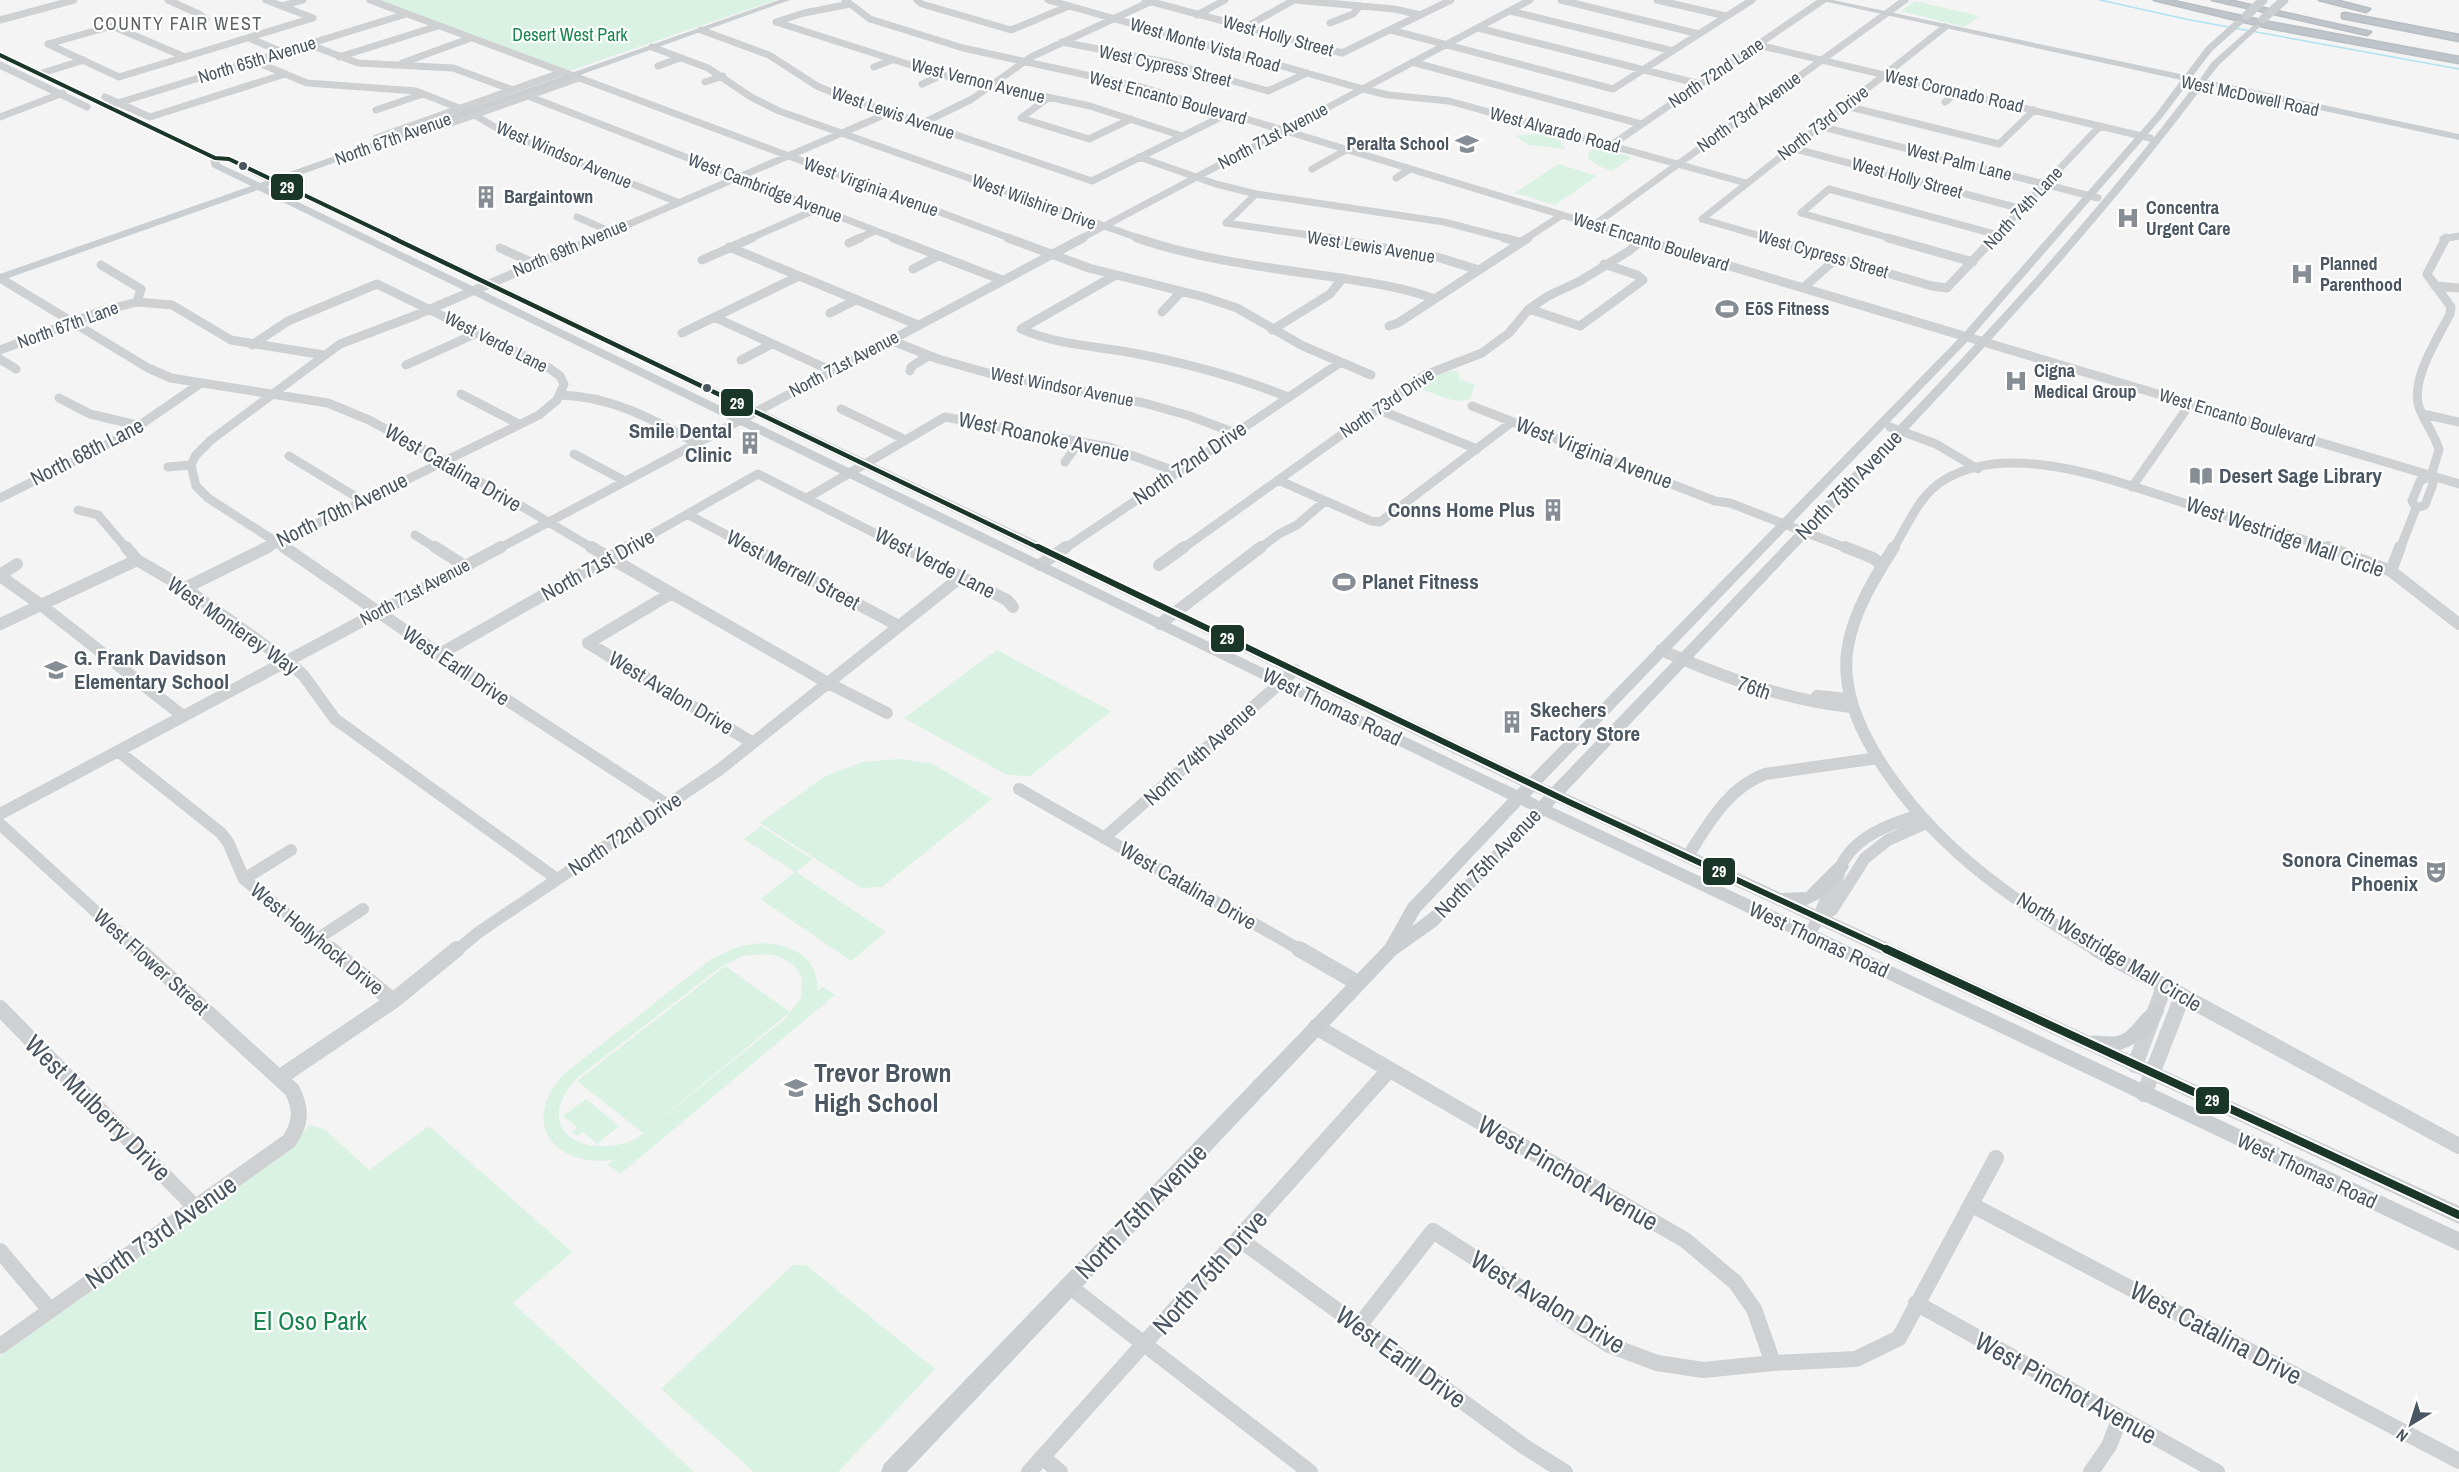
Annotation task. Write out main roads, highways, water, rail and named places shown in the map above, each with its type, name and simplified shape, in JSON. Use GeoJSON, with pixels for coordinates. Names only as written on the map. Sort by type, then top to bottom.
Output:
{"type":"FeatureCollection","features":[{"type":"Feature","properties":{"kind":"highway"},"geometry":{"type":"LineString","coordinates":[[2158,0],[2236,25],[2458,53]]}},
{"type":"Feature","properties":{"kind":"highway"},"geometry":{"type":"LineString","coordinates":[[2216,0],[2376,34]]}},
{"type":"Feature","properties":{"kind":"highway"},"geometry":{"type":"LineString","coordinates":[[2262,0],[2312,10]]}},
{"type":"Feature","properties":{"kind":"highway"},"geometry":{"type":"LineString","coordinates":[[2323,0],[2376,11]]}},
{"type":"Feature","properties":{"kind":"highway"},"geometry":{"type":"LineString","coordinates":[[2334,14],[2459,38]]}},
{"type":"Feature","properties":{"kind":"highway"},"geometry":{"type":"LineString","coordinates":[[2387,14],[2459,29]]}},
{"type":"Feature","properties":{"kind":"highway"},"geometry":{"type":"LineString","coordinates":[[2388,36],[2458,53]]}},
{"type":"Feature","properties":{"kind":"main road","name":"North 67th Avenue"},"geometry":{"type":"LineString","coordinates":[[0,278],[786,0]]}},
{"type":"Feature","properties":{"kind":"main road","name":"West McDowell Road"},"geometry":{"type":"LineString","coordinates":[[1822,0],[2185,80],[2459,137]]}},
{"type":"Feature","properties":{"kind":"main road","name":"North 75th Avenue"},"geometry":{"type":"LineString","coordinates":[[1390,950],[1414,908],[1965,338],[2061,228],[2094,197],[2146,137],[2209,49],[2262,0]]}},
{"type":"Feature","properties":{"kind":"main road","name":"North 75th Avenue"},"geometry":{"type":"LineString","coordinates":[[892,1472],[1390,950],[1431,922],[1802,535],[1896,429],[1983,343],[2177,118],[2200,83],[2230,50],[2284,0]]}},
{"type":"Feature","properties":{"kind":"main road"},"geometry":{"type":"LineString","coordinates":[[2230,50],[2225,43],[2236,25]]}},
{"type":"Feature","properties":{"kind":"main road","name":"West Thomas Road"},"geometry":{"type":"LineString","coordinates":[[0,55],[72,90],[107,102],[215,158],[229,159],[1554,795],[2459,1215]]}},
{"type":"Feature","properties":{"kind":"main road","name":"West McDowell Road"},"geometry":{"type":"LineString","coordinates":[[2200,83],[2459,142]]}},
{"type":"Feature","properties":{"kind":"main road","name":"West Thomas Road"},"geometry":{"type":"LineString","coordinates":[[215,158],[215,165],[1160,624],[1808,935],[2459,1242]]}},
{"type":"Feature","properties":{"kind":"main road"},"geometry":{"type":"LineString","coordinates":[[2050,266],[2042,262],[2061,228]]}},
{"type":"Feature","properties":{"kind":"main road"},"geometry":{"type":"LineString","coordinates":[[2022,273],[2050,266]]}},
{"type":"Feature","properties":{"kind":"main road"},"geometry":{"type":"LineString","coordinates":[[503,304],[519,298]]}},
{"type":"Feature","properties":{"kind":"main road"},"geometry":{"type":"LineString","coordinates":[[587,344],[601,337]]}},
{"type":"Feature","properties":{"kind":"main road"},"geometry":{"type":"LineString","coordinates":[[1775,897],[1797,900],[1814,897],[1822,892],[1841,867]]}},
{"type":"Feature","properties":{"kind":"main road"},"geometry":{"type":"LineString","coordinates":[[2077,1038],[2100,1043],[2128,1041],[2139,1032],[2155,1012]]}},
{"type":"Feature","properties":{"kind":"main road"},"geometry":{"type":"LineString","coordinates":[[2127,1086],[2143,1069]]}},
{"type":"Feature","properties":{"kind":"waterway"},"geometry":{"type":"LineString","coordinates":[[2100,0],[2190,20],[2459,69]]}},
{"type":"Feature","properties":{"kind":"place","name":"Peralta School"},"geometry":{"type":"Point","coordinates":[1467,144]}},
{"type":"Feature","properties":{"kind":"place","name":"Bargaintown"},"geometry":{"type":"Point","coordinates":[486,197]}},
{"type":"Feature","properties":{"kind":"place","name":"Concentra Urgent Care"},"geometry":{"type":"Point","coordinates":[2128,218]}},
{"type":"Feature","properties":{"kind":"place","name":"Planned Parenthood"},"geometry":{"type":"Point","coordinates":[2302,274]}},
{"type":"Feature","properties":{"kind":"place","name":"EōS Fitness"},"geometry":{"type":"Point","coordinates":[1727,309]}},
{"type":"Feature","properties":{"kind":"place","name":"Cigna Medical Group"},"geometry":{"type":"Point","coordinates":[2016,381]}},
{"type":"Feature","properties":{"kind":"place","name":"Smile Dental Clinic"},"geometry":{"type":"Point","coordinates":[750,443]}},
{"type":"Feature","properties":{"kind":"place","name":"Desert Sage Library"},"geometry":{"type":"Point","coordinates":[2201,476]}},
{"type":"Feature","properties":{"kind":"place","name":"Conns Home Plus"},"geometry":{"type":"Point","coordinates":[1553,510]}},
{"type":"Feature","properties":{"kind":"place","name":"Planet Fitness"},"geometry":{"type":"Point","coordinates":[1344,582]}},
{"type":"Feature","properties":{"kind":"place","name":"G. Frank Davidson Elementary School"},"geometry":{"type":"Point","coordinates":[56,670]}},
{"type":"Feature","properties":{"kind":"place","name":"Skechers Factory Store"},"geometry":{"type":"Point","coordinates":[1512,722]}},
{"type":"Feature","properties":{"kind":"place","name":"Sonora Cinemas Phoenix"},"geometry":{"type":"Point","coordinates":[2436,872]}},
{"type":"Feature","properties":{"kind":"place","name":"Trevor Brown High School"},"geometry":{"type":"Point","coordinates":[796,1088]}},
{"type":"Feature","properties":{"kind":"district","name":"COUNTY FAIR WEST"},"geometry":{"type":"Point","coordinates":[178,24]}},
{"type":"Feature","properties":{"kind":"park label","name":"Desert West Park"},"geometry":{"type":"Point","coordinates":[570,35]}},
{"type":"Feature","properties":{"kind":"park label","name":"El Oso Park"},"geometry":{"type":"Point","coordinates":[310,1321]}}]}
